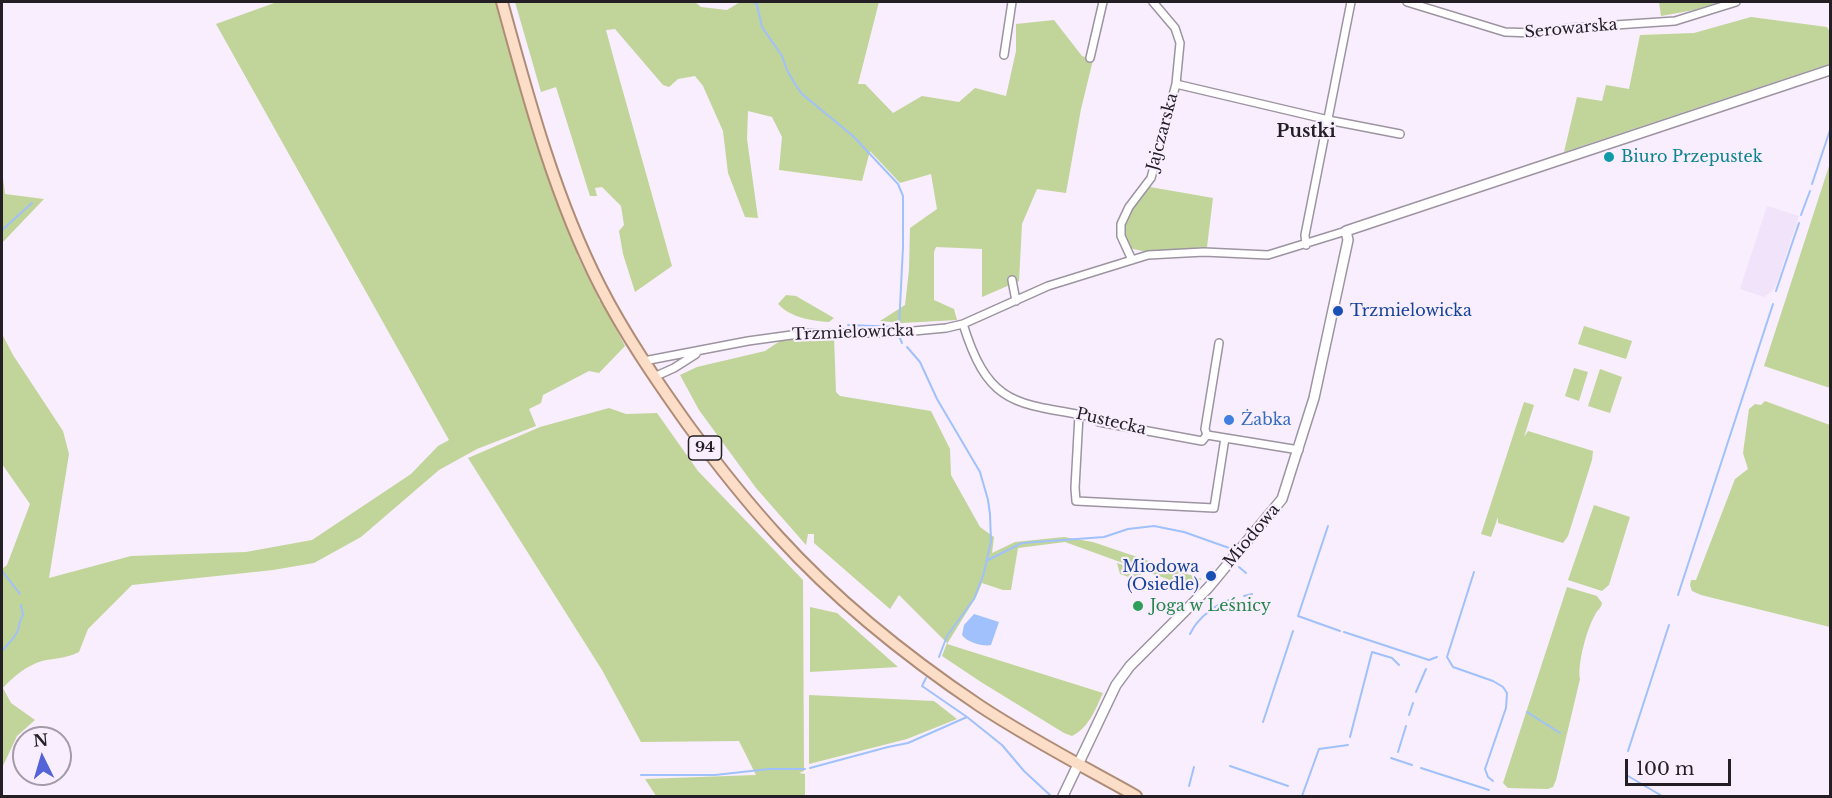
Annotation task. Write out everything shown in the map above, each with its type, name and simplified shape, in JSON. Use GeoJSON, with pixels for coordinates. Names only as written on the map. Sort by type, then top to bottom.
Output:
{"type":"FeatureCollection","features":[{"type":"Feature","properties":{"kind":"main road","name":"94"},"geometry":{"type":"LineString","coordinates":[[502,2],[543,145],[580,242],[600,286],[654,377],[732,482],[778,536],[815,574],[873,626],[969,698],[1027,735],[1136,796]]}},
{"type":"Feature","properties":{"kind":"street"},"geometry":{"type":"LineString","coordinates":[[1004,55],[1012,2]]}},
{"type":"Feature","properties":{"kind":"street"},"geometry":{"type":"LineString","coordinates":[[1090,58],[1103,2]]}},
{"type":"Feature","properties":{"kind":"street","name":"Jajczarska"},"geometry":{"type":"LineString","coordinates":[[1132,260],[1121,236],[1121,224],[1123,215],[1151,178],[1176,84],[1180,43],[1179,35],[1153,2]]}},
{"type":"Feature","properties":{"kind":"street"},"geometry":{"type":"LineString","coordinates":[[1306,245],[1305,235],[1351,2]]}},
{"type":"Feature","properties":{"kind":"street","name":"Serowarska"},"geometry":{"type":"LineString","coordinates":[[1407,2],[1505,32],[1521,34],[1570,28],[1675,21],[1736,2]]}},
{"type":"Feature","properties":{"kind":"street","name":"Trzmielowicka"},"geometry":{"type":"LineString","coordinates":[[644,361],[748,341],[806,333],[892,333],[946,328],[963,324],[1048,286],[1148,255],[1175,252],[1268,255],[1306,245],[1830,70]]}},
{"type":"Feature","properties":{"kind":"street"},"geometry":{"type":"LineString","coordinates":[[1176,84],[1328,120],[1400,134]]}},
{"type":"Feature","properties":{"kind":"street","name":"Miodowa"},"geometry":{"type":"LineString","coordinates":[[1063,796],[1116,685],[1130,666],[1211,584],[1282,500],[1314,398],[1348,240],[1346,231]]}},
{"type":"Feature","properties":{"kind":"street"},"geometry":{"type":"LineString","coordinates":[[1012,280],[1016,301]]}},
{"type":"Feature","properties":{"kind":"street","name":"Pustecka"},"geometry":{"type":"LineString","coordinates":[[963,324],[980,368],[988,380],[1010,398],[1028,405],[1094,417],[1099,422],[1202,441],[1207,435],[1299,450]]}},
{"type":"Feature","properties":{"kind":"street"},"geometry":{"type":"LineString","coordinates":[[1207,435],[1205,429],[1219,343]]}},
{"type":"Feature","properties":{"kind":"street","name":"Trzmielowicka"},"geometry":{"type":"LineString","coordinates":[[654,377],[674,368],[698,352]]}},
{"type":"Feature","properties":{"kind":"street"},"geometry":{"type":"LineString","coordinates":[[1079,415],[1076,501],[1214,508],[1226,438]]}},
{"type":"Feature","properties":{"kind":"shaded area"},"geometry":{"type":"Polygon","coordinates":[[[1767,206],[1799,216],[1775,288],[1764,297],[1740,289],[1767,206]]]}},
{"type":"Feature","properties":{"kind":"green space"},"geometry":{"type":"Polygon","coordinates":[[[277,2],[497,2],[521,85],[519,87],[521,87],[543,157],[541,158],[544,159],[579,254],[577,255],[598,300],[601,301],[625,346],[599,373],[589,371],[543,395],[541,403],[529,409],[536,426],[477,449],[439,470],[361,537],[314,563],[273,570],[132,585],[88,629],[79,652],[31,666],[3,688],[11,703],[35,720],[28,726],[12,726],[12,747],[2,768],[2,569],[7,565],[30,504],[2,464],[2,334],[13,355],[63,431],[69,454],[49,578],[131,556],[246,552],[312,540],[411,474],[438,446],[449,440],[216,24],[277,2]]]}},
{"type":"Feature","properties":{"kind":"green space"},"geometry":{"type":"Polygon","coordinates":[[[515,2],[695,2],[701,7],[727,10],[740,2],[879,2],[858,84],[865,84],[893,113],[922,96],[959,102],[975,88],[1006,96],[1016,51],[1016,24],[1054,20],[1082,56],[1093,60],[1081,109],[1066,193],[1037,189],[1022,224],[1019,281],[982,297],[982,249],[936,247],[934,252],[934,300],[954,309],[957,320],[902,323],[880,321],[905,305],[910,228],[937,209],[931,174],[900,183],[870,151],[862,181],[779,170],[782,137],[772,117],[748,111],[747,139],[758,218],[745,217],[728,173],[723,131],[703,86],[695,76],[678,79],[669,87],[663,85],[615,29],[606,30],[672,266],[635,292],[623,254],[619,231],[624,225],[621,206],[602,187],[595,188],[597,196],[590,196],[556,87],[541,92],[515,2]]]}},
{"type":"Feature","properties":{"kind":"green space"},"geometry":{"type":"Polygon","coordinates":[[[1659,2],[1720,2],[1661,16],[1659,2]]]}},
{"type":"Feature","properties":{"kind":"green space"},"geometry":{"type":"Polygon","coordinates":[[[1751,17],[1827,27],[1830,32],[1829,64],[1564,152],[1577,97],[1602,101],[1606,85],[1629,89],[1640,35],[1694,33],[1751,17]]]}},
{"type":"Feature","properties":{"kind":"green space"},"geometry":{"type":"Polygon","coordinates":[[[1830,163],[1830,388],[1764,366],[1830,163]]]}},
{"type":"Feature","properties":{"kind":"green space"},"geometry":{"type":"Polygon","coordinates":[[[2,170],[5,194],[44,199],[2,243],[2,170]]]}},
{"type":"Feature","properties":{"kind":"green space"},"geometry":{"type":"Polygon","coordinates":[[[1150,187],[1213,198],[1207,247],[1147,252],[1129,248],[1125,240],[1126,223],[1129,215],[1150,187]]]}},
{"type":"Feature","properties":{"kind":"green space"},"geometry":{"type":"Polygon","coordinates":[[[786,295],[796,296],[834,318],[829,322],[795,315],[778,304],[786,295]]]}},
{"type":"Feature","properties":{"kind":"green space"},"geometry":{"type":"Polygon","coordinates":[[[1584,326],[1632,341],[1626,359],[1578,344],[1584,326]]]}},
{"type":"Feature","properties":{"kind":"green space"},"geometry":{"type":"Polygon","coordinates":[[[834,336],[836,392],[840,396],[931,411],[950,449],[951,475],[980,527],[994,537],[992,553],[1015,542],[1064,537],[1093,542],[1202,579],[1189,587],[1065,542],[1018,548],[1011,590],[1003,590],[982,583],[947,644],[1103,693],[1091,717],[1083,728],[1072,736],[942,656],[947,643],[899,595],[890,609],[814,543],[814,534],[808,534],[806,545],[756,488],[699,410],[680,375],[697,367],[765,351],[780,341],[834,336]]]}},
{"type":"Feature","properties":{"kind":"green space"},"geometry":{"type":"Polygon","coordinates":[[[1574,368],[1588,372],[1579,401],[1565,396],[1574,368]]]}},
{"type":"Feature","properties":{"kind":"green space"},"geometry":{"type":"Polygon","coordinates":[[[1600,369],[1622,377],[1610,413],[1588,406],[1600,369]]]}},
{"type":"Feature","properties":{"kind":"green space"},"geometry":{"type":"Polygon","coordinates":[[[1765,401],[1830,425],[1830,627],[1701,595],[1692,591],[1690,585],[1691,580],[1696,580],[1735,479],[1748,469],[1743,453],[1749,409],[1765,401]]]}},
{"type":"Feature","properties":{"kind":"green space"},"geometry":{"type":"Polygon","coordinates":[[[1524,402],[1534,405],[1524,437],[1528,431],[1593,451],[1568,536],[1563,543],[1498,523],[1498,517],[1491,537],[1481,534],[1524,402]]]}},
{"type":"Feature","properties":{"kind":"green space"},"geometry":{"type":"Polygon","coordinates":[[[609,408],[626,414],[657,413],[698,471],[803,580],[804,771],[799,773],[805,774],[805,796],[656,796],[645,779],[756,775],[739,741],[641,742],[602,670],[468,458],[540,427],[609,408]]]}},
{"type":"Feature","properties":{"kind":"green space"},"geometry":{"type":"Polygon","coordinates":[[[1594,505],[1630,517],[1609,585],[1602,591],[1568,580],[1594,505]]]}},
{"type":"Feature","properties":{"kind":"green space"},"geometry":{"type":"Polygon","coordinates":[[[1117,563],[1143,572],[1137,580],[1120,574],[1117,563]]]}},
{"type":"Feature","properties":{"kind":"green space"},"geometry":{"type":"Polygon","coordinates":[[[1567,587],[1597,596],[1602,603],[1592,621],[1583,647],[1580,679],[1556,780],[1553,787],[1548,789],[1508,788],[1503,783],[1567,587]]]}},
{"type":"Feature","properties":{"kind":"green space"},"geometry":{"type":"Polygon","coordinates":[[[810,607],[837,613],[898,667],[810,672],[810,607]]]}},
{"type":"Feature","properties":{"kind":"green space"},"geometry":{"type":"Polygon","coordinates":[[[809,695],[934,701],[957,719],[907,739],[809,764],[809,695]]]}},
{"type":"Feature","properties":{"kind":"water"},"geometry":{"type":"Polygon","coordinates":[[[974,614],[999,622],[991,645],[975,643],[962,635],[964,625],[974,614]]]}},
{"type":"Feature","properties":{"kind":"waterway"},"geometry":{"type":"LineString","coordinates":[[754,2],[757,5],[762,27],[782,56],[787,70],[802,94],[853,136],[898,184],[903,196],[899,327],[848,325]]}},
{"type":"Feature","properties":{"kind":"waterway"},"geometry":{"type":"LineString","coordinates":[[1812,184],[1830,130]]}},
{"type":"Feature","properties":{"kind":"waterway"},"geometry":{"type":"LineString","coordinates":[[1801,215],[1810,191]]}},
{"type":"Feature","properties":{"kind":"waterway"},"geometry":{"type":"LineString","coordinates":[[2,230],[32,203]]}},
{"type":"Feature","properties":{"kind":"waterway"},"geometry":{"type":"LineString","coordinates":[[1776,291],[1799,223]]}},
{"type":"Feature","properties":{"kind":"waterway"},"geometry":{"type":"LineString","coordinates":[[1678,595],[1773,304]]}},
{"type":"Feature","properties":{"kind":"waterway"},"geometry":{"type":"LineString","coordinates":[[899,336],[902,343]]}},
{"type":"Feature","properties":{"kind":"waterway"},"geometry":{"type":"LineString","coordinates":[[907,347],[920,362],[937,399],[980,472],[990,514],[991,541],[984,573],[974,599],[947,636],[939,657]]}},
{"type":"Feature","properties":{"kind":"waterway"},"geometry":{"type":"LineString","coordinates":[[988,560],[1022,543],[1104,537],[1128,529],[1154,526],[1184,532],[1232,549]]}},
{"type":"Feature","properties":{"kind":"waterway"},"geometry":{"type":"LineString","coordinates":[[1328,526],[1298,616],[1340,631]]}},
{"type":"Feature","properties":{"kind":"waterway"},"geometry":{"type":"LineString","coordinates":[[1239,567],[1246,573]]}},
{"type":"Feature","properties":{"kind":"waterway"},"geometry":{"type":"LineString","coordinates":[[2,571],[20,594]]}},
{"type":"Feature","properties":{"kind":"waterway"},"geometry":{"type":"LineString","coordinates":[[1474,572],[1447,657],[1453,667],[1493,681],[1503,687],[1507,693],[1506,708],[1485,769],[1488,777],[1493,781]]}},
{"type":"Feature","properties":{"kind":"waterway"},"geometry":{"type":"LineString","coordinates":[[1244,596],[1252,594]]}},
{"type":"Feature","properties":{"kind":"waterway"},"geometry":{"type":"LineString","coordinates":[[1190,634],[1209,612],[1235,598]]}},
{"type":"Feature","properties":{"kind":"waterway"},"geometry":{"type":"LineString","coordinates":[[2,651],[18,630],[23,615],[21,605]]}},
{"type":"Feature","properties":{"kind":"waterway"},"geometry":{"type":"LineString","coordinates":[[1628,751],[1669,625]]}},
{"type":"Feature","properties":{"kind":"waterway"},"geometry":{"type":"LineString","coordinates":[[1263,722],[1293,631]]}},
{"type":"Feature","properties":{"kind":"waterway"},"geometry":{"type":"LineString","coordinates":[[1344,632],[1429,660],[1437,657]]}},
{"type":"Feature","properties":{"kind":"waterway"},"geometry":{"type":"LineString","coordinates":[[1350,737],[1372,652],[1392,658],[1399,665]]}},
{"type":"Feature","properties":{"kind":"waterway"},"geometry":{"type":"LineString","coordinates":[[1416,692],[1426,669]]}},
{"type":"Feature","properties":{"kind":"waterway"},"geometry":{"type":"LineString","coordinates":[[926,678],[922,686],[1002,745],[1024,771],[1051,796]]}},
{"type":"Feature","properties":{"kind":"waterway"},"geometry":{"type":"LineString","coordinates":[[1409,715],[1413,703]]}},
{"type":"Feature","properties":{"kind":"waterway"},"geometry":{"type":"LineString","coordinates":[[1527,712],[1560,733]]}},
{"type":"Feature","properties":{"kind":"waterway"},"geometry":{"type":"LineString","coordinates":[[810,768],[908,743],[967,717]]}},
{"type":"Feature","properties":{"kind":"waterway"},"geometry":{"type":"LineString","coordinates":[[1398,752],[1406,726]]}},
{"type":"Feature","properties":{"kind":"waterway"},"geometry":{"type":"LineString","coordinates":[[1302,796],[1319,749],[1348,745]]}},
{"type":"Feature","properties":{"kind":"waterway"},"geometry":{"type":"LineString","coordinates":[[1391,758],[1412,765]]}},
{"type":"Feature","properties":{"kind":"waterway"},"geometry":{"type":"LineString","coordinates":[[1230,766],[1288,786]]}},
{"type":"Feature","properties":{"kind":"waterway"},"geometry":{"type":"LineString","coordinates":[[1189,786],[1194,767]]}},
{"type":"Feature","properties":{"kind":"waterway"},"geometry":{"type":"LineString","coordinates":[[1421,768],[1489,790]]}},
{"type":"Feature","properties":{"kind":"waterway"},"geometry":{"type":"LineString","coordinates":[[641,775],[715,775],[769,769],[805,769]]}},
{"type":"Feature","properties":{"kind":"waterway"},"geometry":{"type":"LineString","coordinates":[[1628,776],[1662,796]]}},
{"type":"Feature","properties":{"kind":"place","name":"Biuro Przepustek"},"geometry":{"type":"Point","coordinates":[1609,157]}},
{"type":"Feature","properties":{"kind":"place","name":"Trzmielowicka"},"geometry":{"type":"Point","coordinates":[1338,311]}},
{"type":"Feature","properties":{"kind":"place","name":"Żabka"},"geometry":{"type":"Point","coordinates":[1229,420]}},
{"type":"Feature","properties":{"kind":"place","name":"Miodowa (Osiedle)"},"geometry":{"type":"Point","coordinates":[1211,576]}},
{"type":"Feature","properties":{"kind":"place","name":"Joga w Leśnicy"},"geometry":{"type":"Point","coordinates":[1138,606]}},
{"type":"Feature","properties":{"kind":"district","name":"Pustki"},"geometry":{"type":"Point","coordinates":[1306,132]}}]}
